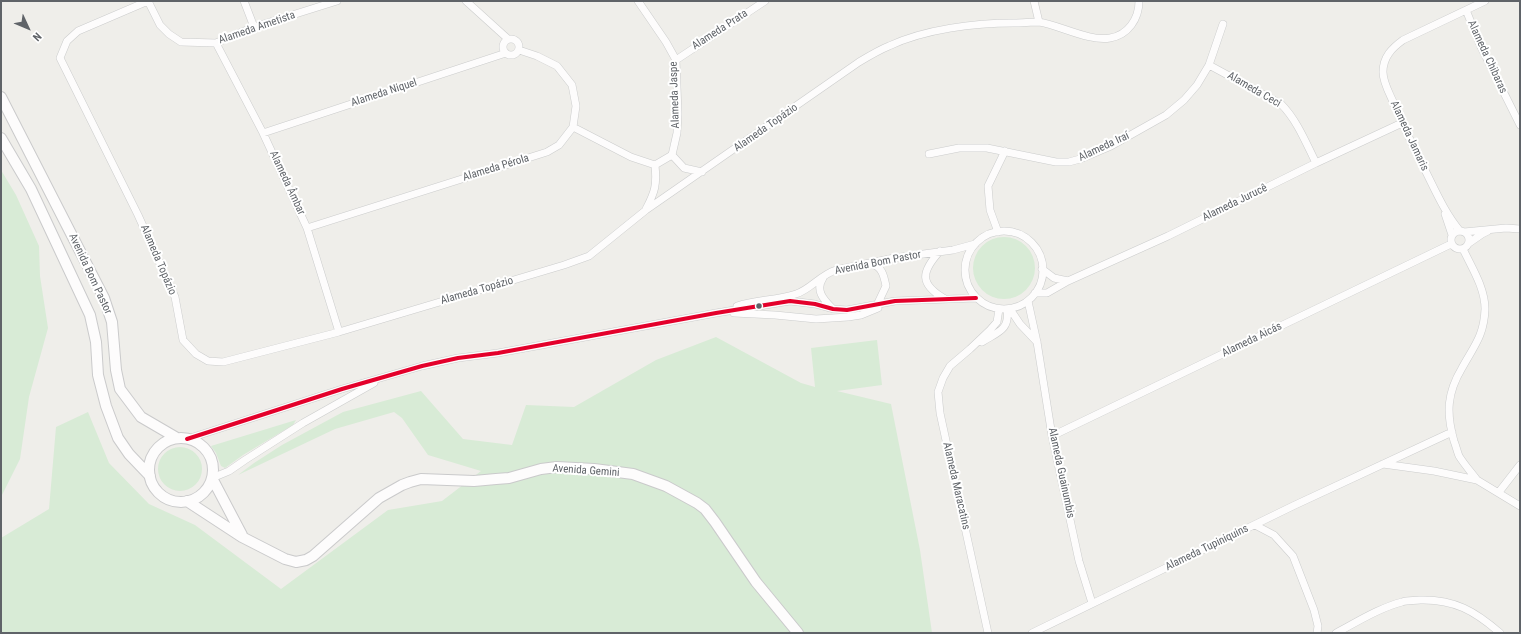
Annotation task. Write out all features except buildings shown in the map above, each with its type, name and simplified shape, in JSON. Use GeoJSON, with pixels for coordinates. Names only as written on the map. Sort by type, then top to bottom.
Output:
{"type":"FeatureCollection","features":[{"type":"Feature","properties":{"kind":"street","name":"Alameda Ametista"},"geometry":{"type":"LineString","coordinates":[[148,1],[160,25],[169,34],[181,42],[216,43],[254,27],[337,1]]}},
{"type":"Feature","properties":{"kind":"street","name":"Alameda Topázio"},"geometry":{"type":"LineString","coordinates":[[148,1],[78,31],[67,41],[60,58],[138,215],[174,297],[178,322],[183,340],[196,354],[208,361],[223,362],[338,332],[564,266],[589,256],[646,210],[859,62],[889,45],[921,35],[956,27],[994,23],[1039,22],[1097,38],[1109,39],[1127,31],[1133,24],[1137,15],[1139,1]]}},
{"type":"Feature","properties":{"kind":"street"},"geometry":{"type":"LineString","coordinates":[[244,1],[254,27]]}},
{"type":"Feature","properties":{"kind":"street"},"geometry":{"type":"LineString","coordinates":[[466,1],[508,40],[516,40],[518,42],[519,50],[517,53],[513,55],[506,53],[503,46],[508,40]]}},
{"type":"Feature","properties":{"kind":"street","name":"Alameda Jaspe"},"geometry":{"type":"LineString","coordinates":[[638,1],[666,42],[676,60],[678,114],[677,133],[672,155]]}},
{"type":"Feature","properties":{"kind":"street"},"geometry":{"type":"LineString","coordinates":[[1034,1],[1039,22]]}},
{"type":"Feature","properties":{"kind":"street"},"geometry":{"type":"LineString","coordinates":[[1466,10],[1485,1]]}},
{"type":"Feature","properties":{"kind":"street","name":"Alameda Prata"},"geometry":{"type":"LineString","coordinates":[[676,60],[761,2]]}},
{"type":"Feature","properties":{"kind":"street","name":"Alameda Jamaris"},"geometry":{"type":"LineString","coordinates":[[1452,235],[1443,206],[1402,123],[1385,82],[1383,73],[1384,63],[1394,46],[1403,40],[1466,10]]}},
{"type":"Feature","properties":{"kind":"street","name":"Alameda Chibaras"},"geometry":{"type":"LineString","coordinates":[[1466,10],[1481,47],[1520,125]]}},
{"type":"Feature","properties":{"kind":"street","name":"Alameda Iraí"},"geometry":{"type":"LineString","coordinates":[[929,154],[959,148],[987,148],[1056,162],[1069,162],[1104,149],[1166,116],[1184,100],[1197,85],[1209,65],[1223,24]]}},
{"type":"Feature","properties":{"kind":"street","name":"Alameda Âmbar"},"geometry":{"type":"LineString","coordinates":[[216,43],[263,133],[307,228],[338,332]]}},
{"type":"Feature","properties":{"kind":"street","name":"Alameda Pérola"},"geometry":{"type":"LineString","coordinates":[[307,228],[547,152],[559,145],[573,127],[576,106],[572,85],[557,66],[537,56],[519,50]]}},
{"type":"Feature","properties":{"kind":"street","name":"Alameda Niquel"},"geometry":{"type":"LineString","coordinates":[[263,133],[506,53]]}},
{"type":"Feature","properties":{"kind":"street","name":"Alameda Ceci"},"geometry":{"type":"LineString","coordinates":[[1209,65],[1281,104],[1294,119],[1316,163]]}},
{"type":"Feature","properties":{"kind":"street","name":"Avenida Bom Pastor"},"geometry":{"type":"LineString","coordinates":[[1,97],[104,298],[112,322],[115,339],[116,370],[120,389],[141,417],[182,438],[342,389],[422,366],[458,358],[498,353],[790,301],[814,304],[833,309],[848,310],[895,301],[976,298]]}},
{"type":"Feature","properties":{"kind":"street","name":"Alameda Jurucê"},"geometry":{"type":"LineString","coordinates":[[1035,293],[1047,293],[1068,281],[1168,236],[1316,163],[1402,123]]}},
{"type":"Feature","properties":{"kind":"street"},"geometry":{"type":"LineString","coordinates":[[573,127],[631,157],[655,165],[672,155],[684,168],[702,172]]}},
{"type":"Feature","properties":{"kind":"street","name":"Avenida Bom Pastor"},"geometry":{"type":"LineString","coordinates":[[1,138],[31,189],[90,314],[96,342],[98,375],[106,406],[116,433],[129,454],[150,476]]}},
{"type":"Feature","properties":{"kind":"street"},"geometry":{"type":"LineString","coordinates":[[998,232],[990,210],[988,186],[1005,151]]}},
{"type":"Feature","properties":{"kind":"street"},"geometry":{"type":"LineString","coordinates":[[646,210],[655,192],[655,165]]}},
{"type":"Feature","properties":{"kind":"street"},"geometry":{"type":"LineString","coordinates":[[684,168],[684,184]]}},
{"type":"Feature","properties":{"kind":"street"},"geometry":{"type":"LineString","coordinates":[[655,192],[661,200]]}},
{"type":"Feature","properties":{"kind":"street","name":"Alameda Jamaris"},"geometry":{"type":"LineString","coordinates":[[1443,206],[1462,232]]}},
{"type":"Feature","properties":{"kind":"street"},"geometry":{"type":"LineString","coordinates":[[1463,249],[1482,234],[1494,229]]}},
{"type":"Feature","properties":{"kind":"street"},"geometry":{"type":"LineString","coordinates":[[1463,249],[1455,248],[1451,244],[1452,235],[1456,232],[1494,229],[1520,229]]}},
{"type":"Feature","properties":{"kind":"street"},"geometry":{"type":"LineString","coordinates":[[998,232],[1014,233],[1028,240],[1036,249],[1041,258],[1041,282],[1035,293],[1028,301],[1009,309],[998,309],[986,305],[976,298],[969,288],[965,277],[965,265],[975,244],[982,238],[998,232]]}},
{"type":"Feature","properties":{"kind":"street"},"geometry":{"type":"LineString","coordinates":[[1462,232],[1468,236],[1469,243]]}},
{"type":"Feature","properties":{"kind":"street","name":"Avenida Bom Pastor"},"geometry":{"type":"LineString","coordinates":[[716,313],[751,301],[795,294],[808,289],[827,273],[836,270],[975,244]]}},
{"type":"Feature","properties":{"kind":"street","name":"Alameda Aicás"},"geometry":{"type":"LineString","coordinates":[[1052,436],[1451,244]]}},
{"type":"Feature","properties":{"kind":"street"},"geometry":{"type":"LineString","coordinates":[[1463,249],[1479,282],[1484,296],[1485,309],[1479,339],[1462,367],[1452,389],[1449,414],[1458,455],[1477,480]]}},
{"type":"Feature","properties":{"kind":"street"},"geometry":{"type":"LineString","coordinates":[[940,251],[930,261],[924,276],[928,286],[934,293],[945,299]]}},
{"type":"Feature","properties":{"kind":"street"},"geometry":{"type":"LineString","coordinates":[[871,264],[877,265],[882,271],[886,286],[877,305]]}},
{"type":"Feature","properties":{"kind":"street"},"geometry":{"type":"LineString","coordinates":[[1042,269],[1054,278],[1068,281]]}},
{"type":"Feature","properties":{"kind":"street"},"geometry":{"type":"LineString","coordinates":[[827,273],[820,283],[819,289],[824,300],[833,309]]}},
{"type":"Feature","properties":{"kind":"street","name":"Avenida Bom Pastor"},"geometry":{"type":"LineString","coordinates":[[716,313],[775,315],[816,319],[848,317],[861,315],[895,301]]}},
{"type":"Feature","properties":{"kind":"street","name":"Alameda Guainumbis"},"geometry":{"type":"LineString","coordinates":[[1028,301],[1037,342],[1052,436],[1079,561],[1092,603]]}},
{"type":"Feature","properties":{"kind":"street","name":"Alameda Maracatins"},"geometry":{"type":"LineString","coordinates":[[988,633],[940,414],[938,392],[942,378],[950,366],[970,349],[997,322],[998,309]]}},
{"type":"Feature","properties":{"kind":"street"},"geometry":{"type":"LineString","coordinates":[[1009,309],[1020,324],[1037,342]]}},
{"type":"Feature","properties":{"kind":"street","name":"Alameda Maracatins"},"geometry":{"type":"LineString","coordinates":[[970,349],[1006,325],[1009,309]]}},
{"type":"Feature","properties":{"kind":"street","name":"Avenida Bom Pastor"},"geometry":{"type":"LineString","coordinates":[[212,478],[229,471],[303,423],[382,378]]}},
{"type":"Feature","properties":{"kind":"street","name":"Alameda Tupiniquins"},"geometry":{"type":"LineString","coordinates":[[1032,633],[1452,432]]}},
{"type":"Feature","properties":{"kind":"street"},"geometry":{"type":"LineString","coordinates":[[182,438],[197,442],[205,449],[210,457],[213,467],[212,478],[207,488],[199,496],[187,501],[178,502],[168,499],[159,493],[152,484],[149,464],[153,454],[159,446],[168,441],[182,438]]}},
{"type":"Feature","properties":{"kind":"street"},"geometry":{"type":"LineString","coordinates":[[1383,464],[1434,471],[1477,480],[1520,506]]}},
{"type":"Feature","properties":{"kind":"street"},"geometry":{"type":"LineString","coordinates":[[1499,492],[1520,465]]}},
{"type":"Feature","properties":{"kind":"street","name":"Avenida Gemini"},"geometry":{"type":"LineString","coordinates":[[187,501],[242,537],[285,559],[296,562],[306,560],[313,556],[378,498],[402,485],[421,479],[474,481],[496,480],[541,469],[556,467],[594,469],[632,474],[666,486],[696,503],[709,513],[756,582],[798,633]]}},
{"type":"Feature","properties":{"kind":"street"},"geometry":{"type":"LineString","coordinates":[[212,478],[242,537]]}},
{"type":"Feature","properties":{"kind":"street"},"geometry":{"type":"LineString","coordinates":[[1255,525],[1274,535],[1293,556],[1314,610],[1318,626],[1317,633]]}},
{"type":"Feature","properties":{"kind":"street"},"geometry":{"type":"LineString","coordinates":[[1336,633],[1381,609],[1403,601],[1433,600],[1448,602],[1462,607],[1500,633]]}},
{"type":"Feature","properties":{"kind":"green space"},"geometry":{"type":"Polygon","coordinates":[[[1,170],[16,195],[39,246],[40,276],[48,328],[29,397],[20,459],[1,497],[1,170]]]}},
{"type":"Feature","properties":{"kind":"green space"},"geometry":{"type":"Polygon","coordinates":[[[1004,237],[1016,240],[1026,246],[1032,256],[1035,268],[1032,280],[1026,290],[1016,296],[1004,299],[992,296],[982,290],[976,280],[973,268],[976,256],[982,246],[992,240],[1004,237]]]}},
{"type":"Feature","properties":{"kind":"green space"},"geometry":{"type":"Polygon","coordinates":[[[716,337],[801,383],[815,387],[811,348],[877,340],[882,385],[837,391],[891,404],[920,550],[932,633],[1,633],[1,538],[49,509],[56,427],[88,412],[109,463],[149,504],[195,525],[281,589],[388,510],[442,501],[481,471],[428,455],[402,418],[394,412],[335,429],[238,475],[282,445],[343,412],[421,391],[463,439],[512,445],[526,405],[574,407],[656,360],[716,337]]]}},
{"type":"Feature","properties":{"kind":"green space"},"geometry":{"type":"Polygon","coordinates":[[[296,420],[293,425],[243,455],[225,468],[221,466],[216,453],[211,446],[296,420]]]}},
{"type":"Feature","properties":{"kind":"green space"},"geometry":{"type":"Polygon","coordinates":[[[180,447],[192,451],[198,457],[202,469],[198,481],[192,487],[180,491],[168,487],[162,481],[158,469],[162,457],[168,451],[180,447]]]}},
{"type":"Feature","properties":{"kind":"transit line"},"geometry":{"type":"LineString","coordinates":[[187,439],[342,389],[422,366],[458,358],[498,353],[790,301],[847,310],[895,301],[976,298]]}}]}
